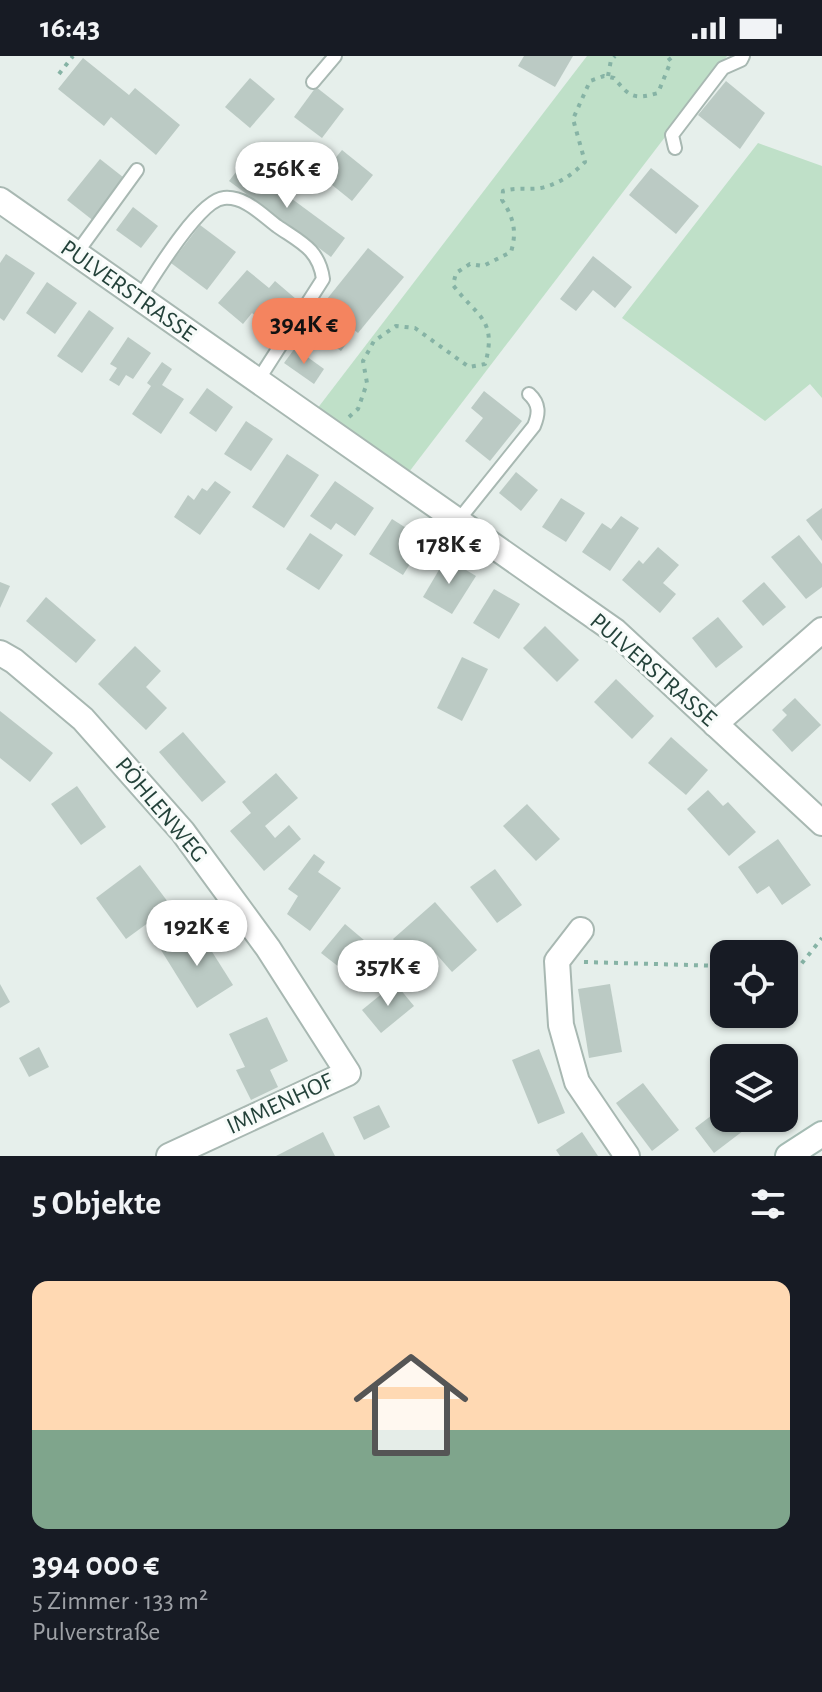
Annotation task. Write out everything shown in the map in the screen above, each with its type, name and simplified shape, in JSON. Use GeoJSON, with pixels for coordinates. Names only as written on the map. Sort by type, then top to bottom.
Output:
{"type":"FeatureCollection","features":[{"type":"Feature","properties":{"kind":"street","name":"PULVERSTRASSE"},"geometry":{"type":"LineString","coordinates":[[0,200],[615,631],[822,823]]}},
{"type":"Feature","properties":{"kind":"street"},"geometry":{"type":"LineString","coordinates":[[715,724],[822,630]]}},
{"type":"Feature","properties":{"kind":"street","name":"PÖHLENWEG"},"geometry":{"type":"LineString","coordinates":[[0,653],[14,661],[83,719],[183,832],[268,948],[348,1073]]}},
{"type":"Feature","properties":{"kind":"street"},"geometry":{"type":"LineString","coordinates":[[581,930],[557,961],[561,1025],[577,1082],[627,1156]]}},
{"type":"Feature","properties":{"kind":"street","name":"IMMENHOF"},"geometry":{"type":"LineString","coordinates":[[169,1156],[348,1073]]}},
{"type":"Feature","properties":{"kind":"street"},"geometry":{"type":"LineString","coordinates":[[788,1156],[822,1134]]}},
{"type":"Feature","properties":{"kind":"lane"},"geometry":{"type":"LineString","coordinates":[[313,82],[335,56]]}},
{"type":"Feature","properties":{"kind":"lane"},"geometry":{"type":"LineString","coordinates":[[675,148],[672,135],[701,94],[723,68],[741,60],[743,56]]}},
{"type":"Feature","properties":{"kind":"lane"},"geometry":{"type":"LineString","coordinates":[[76,254],[137,170]]}},
{"type":"Feature","properties":{"kind":"lane"},"geometry":{"type":"LineString","coordinates":[[139,299],[168,253],[211,201],[225,198],[242,201],[301,242],[321,263],[323,279],[257,382]]}},
{"type":"Feature","properties":{"kind":"lane"},"geometry":{"type":"LineString","coordinates":[[457,522],[534,426],[538,409],[529,394]]}},
{"type":"Feature","properties":{"kind":"path"},"geometry":{"type":"LineString","coordinates":[[59,74],[73,56]]}},
{"type":"Feature","properties":{"kind":"path"},"geometry":{"type":"LineString","coordinates":[[607,77],[615,56]]}},
{"type":"Feature","properties":{"kind":"path"},"geometry":{"type":"LineString","coordinates":[[331,434],[358,409],[367,383],[363,361],[374,341],[396,326],[415,328],[469,367],[485,364],[491,342],[482,316],[453,285],[456,273],[470,264],[483,266],[511,252],[516,233],[502,200],[503,191],[517,187],[539,188],[571,175],[585,162],[573,119],[590,81],[614,78],[627,94],[639,98],[658,93],[671,61],[667,56]]}},
{"type":"Feature","properties":{"kind":"path"},"geometry":{"type":"LineString","coordinates":[[798,968],[822,938]]}},
{"type":"Feature","properties":{"kind":"path"},"geometry":{"type":"LineString","coordinates":[[557,961],[710,966]]}},
{"type":"Feature","properties":{"kind":"green space"},"geometry":{"type":"Polygon","coordinates":[[[587,56],[727,56],[409,472],[317,409],[587,56]]]}},
{"type":"Feature","properties":{"kind":"green space"},"geometry":{"type":"Polygon","coordinates":[[[758,143],[822,166],[822,398],[810,384],[765,421],[622,318],[758,143]]]}},
{"type":"Feature","properties":{"kind":"building"},"geometry":{"type":"Polygon","coordinates":[[[524,56],[573,56],[555,87],[518,66],[524,56]]]}},
{"type":"Feature","properties":{"kind":"building"},"geometry":{"type":"Polygon","coordinates":[[[83,58],[129,95],[135,88],[180,125],[156,155],[111,117],[104,126],[58,89],[83,58]]]}},
{"type":"Feature","properties":{"kind":"building"},"geometry":{"type":"Polygon","coordinates":[[[250,78],[275,99],[250,128],[225,107],[250,78]]]}},
{"type":"Feature","properties":{"kind":"building"},"geometry":{"type":"Polygon","coordinates":[[[726,81],[765,113],[740,149],[698,115],[726,81]]]}},
{"type":"Feature","properties":{"kind":"building"},"geometry":{"type":"Polygon","coordinates":[[[316,87],[344,109],[322,138],[294,117],[316,87]]]}},
{"type":"Feature","properties":{"kind":"building"},"geometry":{"type":"Polygon","coordinates":[[[342,150],[373,175],[352,201],[321,176],[342,150]]]}},
{"type":"Feature","properties":{"kind":"building"},"geometry":{"type":"Polygon","coordinates":[[[100,159],[128,181],[95,222],[67,200],[100,159]]]}},
{"type":"Feature","properties":{"kind":"building"},"geometry":{"type":"Polygon","coordinates":[[[243,163],[345,238],[331,257],[229,181],[243,163]]]}},
{"type":"Feature","properties":{"kind":"building"},"geometry":{"type":"Polygon","coordinates":[[[651,168],[699,206],[676,234],[629,195],[651,168]]]}},
{"type":"Feature","properties":{"kind":"building"},"geometry":{"type":"Polygon","coordinates":[[[133,207],[158,226],[141,248],[116,230],[133,207]]]}},
{"type":"Feature","properties":{"kind":"building"},"geometry":{"type":"Polygon","coordinates":[[[200,225],[236,252],[207,290],[171,263],[200,225]]]}},
{"type":"Feature","properties":{"kind":"building"},"geometry":{"type":"Polygon","coordinates":[[[368,248],[404,277],[358,333],[323,304],[368,248]]]}},
{"type":"Feature","properties":{"kind":"building"},"geometry":{"type":"Polygon","coordinates":[[[6,254],[35,273],[4,321],[0,318],[0,263],[6,254]]]}},
{"type":"Feature","properties":{"kind":"building"},"geometry":{"type":"Polygon","coordinates":[[[593,256],[632,287],[615,308],[593,290],[576,311],[560,299],[593,256]]]}},
{"type":"Feature","properties":{"kind":"building"},"geometry":{"type":"Polygon","coordinates":[[[247,270],[269,288],[275,281],[303,305],[278,335],[252,313],[243,324],[218,303],[247,270]]]}},
{"type":"Feature","properties":{"kind":"building"},"geometry":{"type":"Polygon","coordinates":[[[47,282],[77,303],[55,334],[26,313],[47,282]]]}},
{"type":"Feature","properties":{"kind":"building"},"geometry":{"type":"Polygon","coordinates":[[[89,310],[114,328],[82,373],[57,356],[89,310]]]}},
{"type":"Feature","properties":{"kind":"building"},"geometry":{"type":"Polygon","coordinates":[[[321,313],[353,335],[341,351],[310,329],[321,313]]]}},
{"type":"Feature","properties":{"kind":"building"},"geometry":{"type":"Polygon","coordinates":[[[128,337],[151,353],[133,379],[126,375],[119,386],[109,380],[117,368],[110,364],[128,337]]]}},
{"type":"Feature","properties":{"kind":"building"},"geometry":{"type":"Polygon","coordinates":[[[295,348],[324,369],[314,384],[284,363],[295,348]]]}},
{"type":"Feature","properties":{"kind":"building"},"geometry":{"type":"Polygon","coordinates":[[[162,362],[172,369],[162,385],[184,399],[161,434],[132,414],[151,386],[147,383],[162,362]]]}},
{"type":"Feature","properties":{"kind":"building"},"geometry":{"type":"Polygon","coordinates":[[[207,388],[233,407],[216,432],[189,413],[207,388]]]}},
{"type":"Feature","properties":{"kind":"building"},"geometry":{"type":"Polygon","coordinates":[[[484,391],[522,421],[490,461],[465,441],[483,418],[471,408],[484,391]]]}},
{"type":"Feature","properties":{"kind":"building"},"geometry":{"type":"Polygon","coordinates":[[[246,421],[273,439],[251,471],[224,454],[246,421]]]}},
{"type":"Feature","properties":{"kind":"building"},"geometry":{"type":"Polygon","coordinates":[[[287,454],[319,475],[284,528],[252,507],[287,454]]]}},
{"type":"Feature","properties":{"kind":"building"},"geometry":{"type":"Polygon","coordinates":[[[516,472],[538,490],[521,511],[499,493],[516,472]]]}},
{"type":"Feature","properties":{"kind":"building"},"geometry":{"type":"Polygon","coordinates":[[[215,481],[231,492],[200,535],[174,517],[188,495],[194,500],[202,488],[207,491],[215,481]]]}},
{"type":"Feature","properties":{"kind":"building"},"geometry":{"type":"Polygon","coordinates":[[[335,481],[374,508],[355,536],[336,523],[331,530],[310,516],[335,481]]]}},
{"type":"Feature","properties":{"kind":"building"},"geometry":{"type":"Polygon","coordinates":[[[561,498],[585,513],[566,542],[542,527],[561,498]]]}},
{"type":"Feature","properties":{"kind":"building"},"geometry":{"type":"Polygon","coordinates":[[[822,508],[822,541],[806,520],[822,508]]]}},
{"type":"Feature","properties":{"kind":"building"},"geometry":{"type":"Polygon","coordinates":[[[621,516],[639,528],[610,571],[582,552],[602,523],[611,529],[621,516]]]}},
{"type":"Feature","properties":{"kind":"building"},"geometry":{"type":"Polygon","coordinates":[[[392,519],[425,540],[403,575],[369,554],[392,519]]]}},
{"type":"Feature","properties":{"kind":"building"},"geometry":{"type":"Polygon","coordinates":[[[310,533],[343,555],[319,590],[286,569],[310,533]]]}},
{"type":"Feature","properties":{"kind":"building"},"geometry":{"type":"Polygon","coordinates":[[[799,535],[822,564],[822,587],[806,599],[771,557],[799,535]]]}},
{"type":"Feature","properties":{"kind":"building"},"geometry":{"type":"Polygon","coordinates":[[[658,547],[679,565],[663,583],[676,594],[660,613],[622,580],[639,560],[643,564],[658,547]]]}},
{"type":"Feature","properties":{"kind":"building"},"geometry":{"type":"Polygon","coordinates":[[[446,558],[476,576],[452,614],[423,597],[446,558]]]}},
{"type":"Feature","properties":{"kind":"building"},"geometry":{"type":"Polygon","coordinates":[[[0,582],[10,586],[0,608],[0,582]]]}},
{"type":"Feature","properties":{"kind":"building"},"geometry":{"type":"Polygon","coordinates":[[[764,582],[786,607],[763,626],[742,601],[764,582]]]}},
{"type":"Feature","properties":{"kind":"building"},"geometry":{"type":"Polygon","coordinates":[[[494,589],[520,604],[499,639],[473,623],[494,589]]]}},
{"type":"Feature","properties":{"kind":"building"},"geometry":{"type":"Polygon","coordinates":[[[46,597],[96,640],[76,663],[26,621],[46,597]]]}},
{"type":"Feature","properties":{"kind":"building"},"geometry":{"type":"Polygon","coordinates":[[[718,617],[743,647],[716,668],[692,638],[718,617]]]}},
{"type":"Feature","properties":{"kind":"building"},"geometry":{"type":"Polygon","coordinates":[[[545,626],[579,660],[557,682],[523,648],[545,626]]]}},
{"type":"Feature","properties":{"kind":"building"},"geometry":{"type":"Polygon","coordinates":[[[135,646],[161,671],[146,687],[167,708],[146,730],[98,684],[135,646]]]}},
{"type":"Feature","properties":{"kind":"building"},"geometry":{"type":"Polygon","coordinates":[[[462,657],[488,669],[462,721],[437,708],[462,657]]]}},
{"type":"Feature","properties":{"kind":"building"},"geometry":{"type":"Polygon","coordinates":[[[616,679],[654,716],[632,739],[594,702],[616,679]]]}},
{"type":"Feature","properties":{"kind":"building"},"geometry":{"type":"Polygon","coordinates":[[[795,698],[821,725],[792,752],[772,730],[787,715],[782,710],[795,698]]]}},
{"type":"Feature","properties":{"kind":"building"},"geometry":{"type":"Polygon","coordinates":[[[0,711],[53,753],[30,782],[0,758],[0,711]]]}},
{"type":"Feature","properties":{"kind":"building"},"geometry":{"type":"Polygon","coordinates":[[[183,732],[226,782],[202,802],[159,752],[183,732]]]}},
{"type":"Feature","properties":{"kind":"building"},"geometry":{"type":"Polygon","coordinates":[[[671,737],[708,770],[686,795],[648,763],[671,737]]]}},
{"type":"Feature","properties":{"kind":"building"},"geometry":{"type":"Polygon","coordinates":[[[276,773],[298,798],[265,826],[275,838],[289,825],[301,839],[264,871],[230,831],[251,813],[242,802],[276,773]]]}},
{"type":"Feature","properties":{"kind":"building"},"geometry":{"type":"Polygon","coordinates":[[[77,786],[106,827],[81,845],[51,804],[77,786]]]}},
{"type":"Feature","properties":{"kind":"building"},"geometry":{"type":"Polygon","coordinates":[[[708,790],[723,806],[728,802],[756,832],[729,856],[687,809],[708,790]]]}},
{"type":"Feature","properties":{"kind":"building"},"geometry":{"type":"Polygon","coordinates":[[[527,804],[560,839],[536,861],[503,826],[527,804]]]}},
{"type":"Feature","properties":{"kind":"building"},"geometry":{"type":"Polygon","coordinates":[[[778,839],[811,885],[782,905],[769,886],[757,894],[738,867],[778,839]]]}},
{"type":"Feature","properties":{"kind":"building"},"geometry":{"type":"Polygon","coordinates":[[[314,854],[325,862],[318,872],[341,888],[310,931],[287,914],[298,896],[288,889],[314,854]]]}},
{"type":"Feature","properties":{"kind":"building"},"geometry":{"type":"Polygon","coordinates":[[[140,865],[171,906],[126,939],[96,898],[140,865]]]}},
{"type":"Feature","properties":{"kind":"building"},"geometry":{"type":"Polygon","coordinates":[[[495,869],[522,905],[497,923],[470,887],[495,869]]]}},
{"type":"Feature","properties":{"kind":"building"},"geometry":{"type":"Polygon","coordinates":[[[435,902],[477,950],[452,972],[431,948],[414,963],[393,939],[435,902]]]}},
{"type":"Feature","properties":{"kind":"building"},"geometry":{"type":"Polygon","coordinates":[[[345,924],[371,946],[348,974],[321,953],[345,924]]]}},
{"type":"Feature","properties":{"kind":"building"},"geometry":{"type":"Polygon","coordinates":[[[197,928],[233,985],[197,1008],[161,950],[197,928]]]}},
{"type":"Feature","properties":{"kind":"building"},"geometry":{"type":"Polygon","coordinates":[[[395,983],[414,1006],[381,1033],[362,1010],[395,983]]]}},
{"type":"Feature","properties":{"kind":"building"},"geometry":{"type":"Polygon","coordinates":[[[0,984],[10,1002],[0,1008],[0,984]]]}},
{"type":"Feature","properties":{"kind":"building"},"geometry":{"type":"Polygon","coordinates":[[[610,984],[622,1052],[589,1058],[578,989],[610,984]]]}},
{"type":"Feature","properties":{"kind":"building"},"geometry":{"type":"Polygon","coordinates":[[[267,1017],[288,1061],[270,1070],[278,1087],[251,1100],[236,1070],[245,1067],[229,1034],[267,1017]]]}},
{"type":"Feature","properties":{"kind":"building"},"geometry":{"type":"Polygon","coordinates":[[[39,1047],[49,1067],[29,1077],[19,1058],[39,1047]]]}},
{"type":"Feature","properties":{"kind":"building"},"geometry":{"type":"Polygon","coordinates":[[[539,1049],[565,1113],[538,1124],[512,1060],[539,1049]]]}},
{"type":"Feature","properties":{"kind":"building"},"geometry":{"type":"Polygon","coordinates":[[[643,1083],[679,1130],[652,1151],[616,1103],[643,1083]]]}},
{"type":"Feature","properties":{"kind":"building"},"geometry":{"type":"Polygon","coordinates":[[[379,1105],[390,1127],[364,1140],[353,1117],[379,1105]]]}},
{"type":"Feature","properties":{"kind":"building"},"geometry":{"type":"Polygon","coordinates":[[[710,1117],[710,1132],[742,1132],[714,1153],[695,1128],[710,1117]]]}},
{"type":"Feature","properties":{"kind":"building"},"geometry":{"type":"Polygon","coordinates":[[[323,1132],[335,1156],[276,1156],[323,1132]]]}},
{"type":"Feature","properties":{"kind":"building"},"geometry":{"type":"Polygon","coordinates":[[[582,1132],[598,1156],[560,1156],[556,1150],[582,1132]]]}}]}
